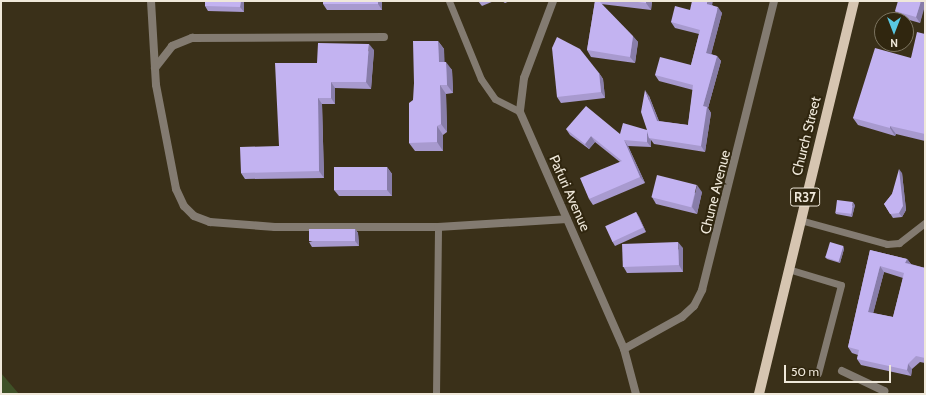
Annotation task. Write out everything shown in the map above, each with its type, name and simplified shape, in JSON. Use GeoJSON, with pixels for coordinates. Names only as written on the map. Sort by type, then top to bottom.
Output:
{"type":"FeatureCollection","features":[{"type":"Feature","properties":{"kind":"main road","name":"Church Street"},"geometry":{"type":"LineString","coordinates":[[759,394],[854,1]]}},
{"type":"Feature","properties":{"kind":"street"},"geometry":{"type":"LineString","coordinates":[[151,1],[155,68],[176,189],[184,206],[194,216],[210,222],[276,227],[438,227],[567,219]]}},
{"type":"Feature","properties":{"kind":"street"},"geometry":{"type":"LineString","coordinates":[[520,112],[524,78],[553,1]]}},
{"type":"Feature","properties":{"kind":"street","name":"Chune Avenue"},"geometry":{"type":"LineString","coordinates":[[624,349],[682,317],[694,306],[702,290],[774,1]]}},
{"type":"Feature","properties":{"kind":"street"},"geometry":{"type":"LineString","coordinates":[[155,68],[172,46],[192,38],[384,37]]}},
{"type":"Feature","properties":{"kind":"street","name":"Pafuri Avenue"},"geometry":{"type":"LineString","coordinates":[[520,112],[624,349],[636,394]]}},
{"type":"Feature","properties":{"kind":"street"},"geometry":{"type":"LineString","coordinates":[[842,371],[884,391],[884,394]]}},
{"type":"Feature","properties":{"kind":"lane"},"geometry":{"type":"LineString","coordinates":[[449,1],[482,79],[495,99],[520,112]]}},
{"type":"Feature","properties":{"kind":"lane"},"geometry":{"type":"LineString","coordinates":[[800,220],[887,244],[899,242],[925,224]]}},
{"type":"Feature","properties":{"kind":"lane"},"geometry":{"type":"LineString","coordinates":[[436,394],[438,227]]}},
{"type":"Feature","properties":{"kind":"lane"},"geometry":{"type":"LineString","coordinates":[[788,269],[841,284],[818,373]]}},
{"type":"Feature","properties":{"kind":"green space"},"geometry":{"type":"Polygon","coordinates":[[[1,373],[19,394],[1,394],[1,373]]]}},
{"type":"Feature","properties":{"kind":"building"},"geometry":{"type":"Polygon","coordinates":[[[205,1],[241,1],[240,7],[205,6],[205,1]]]}},
{"type":"Feature","properties":{"kind":"building"},"geometry":{"type":"Polygon","coordinates":[[[323,1],[378,1],[378,4],[323,4],[323,1]]]}},
{"type":"Feature","properties":{"kind":"building"},"geometry":{"type":"Polygon","coordinates":[[[595,1],[599,1],[633,36],[630,57],[587,50],[595,1]]]}},
{"type":"Feature","properties":{"kind":"building"},"geometry":{"type":"Polygon","coordinates":[[[629,1],[646,1],[646,3],[629,1]]]}},
{"type":"Feature","properties":{"kind":"building"},"geometry":{"type":"Polygon","coordinates":[[[692,1],[708,1],[707,4],[718,7],[706,53],[717,56],[703,106],[707,107],[701,146],[649,138],[647,131],[647,142],[624,140],[640,177],[589,199],[580,178],[622,161],[591,136],[585,144],[566,129],[586,106],[620,134],[623,123],[647,130],[641,112],[645,90],[657,121],[688,125],[693,85],[655,75],[660,57],[691,65],[700,30],[671,22],[675,6],[690,10],[692,1]]]}},
{"type":"Feature","properties":{"kind":"building"},"geometry":{"type":"Polygon","coordinates":[[[898,1],[921,1],[916,17],[914,16],[914,12],[895,11],[898,1]]]}},
{"type":"Feature","properties":{"kind":"building"},"geometry":{"type":"Polygon","coordinates":[[[917,32],[925,34],[925,134],[890,126],[890,128],[853,118],[874,51],[889,52],[911,58],[912,52],[914,52],[917,32]]]}},
{"type":"Feature","properties":{"kind":"building"},"geometry":{"type":"Polygon","coordinates":[[[557,37],[580,49],[599,73],[601,92],[557,97],[552,48],[557,37]]]}},
{"type":"Feature","properties":{"kind":"building"},"geometry":{"type":"Polygon","coordinates":[[[413,41],[438,41],[439,62],[446,62],[447,85],[440,85],[441,124],[437,126],[437,142],[409,143],[409,103],[413,100],[414,83],[413,41]]]}},
{"type":"Feature","properties":{"kind":"building"},"geometry":{"type":"Polygon","coordinates":[[[318,43],[369,44],[366,82],[331,82],[331,98],[318,98],[319,171],[241,173],[240,147],[279,146],[275,63],[317,63],[318,43]]]}},
{"type":"Feature","properties":{"kind":"building"},"geometry":{"type":"Polygon","coordinates":[[[334,167],[387,167],[387,190],[334,190],[334,167]]]}},
{"type":"Feature","properties":{"kind":"building"},"geometry":{"type":"Polygon","coordinates":[[[899,169],[903,206],[899,213],[890,214],[884,204],[892,194],[899,169]]]}},
{"type":"Feature","properties":{"kind":"building"},"geometry":{"type":"Polygon","coordinates":[[[657,175],[697,185],[691,207],[651,197],[657,175]]]}},
{"type":"Feature","properties":{"kind":"building"},"geometry":{"type":"Polygon","coordinates":[[[837,200],[853,202],[851,214],[836,212],[837,200]]]}},
{"type":"Feature","properties":{"kind":"building"},"geometry":{"type":"Polygon","coordinates":[[[636,212],[643,227],[612,242],[605,226],[636,212]]]}},
{"type":"Feature","properties":{"kind":"building"},"geometry":{"type":"Polygon","coordinates":[[[309,229],[355,229],[355,241],[309,241],[309,229]]]}},
{"type":"Feature","properties":{"kind":"building"},"geometry":{"type":"Polygon","coordinates":[[[678,242],[679,265],[623,267],[622,244],[678,242]]]}},
{"type":"Feature","properties":{"kind":"building"},"geometry":{"type":"Polygon","coordinates":[[[830,242],[843,246],[839,261],[825,257],[830,242]]]}},
{"type":"Feature","properties":{"kind":"building"},"geometry":{"type":"Polygon","coordinates":[[[870,250],[907,259],[905,263],[925,268],[925,358],[916,356],[908,364],[907,370],[857,359],[859,350],[848,347],[870,250]],[[880,266],[868,312],[893,317],[904,273],[880,266]]]}}]}
